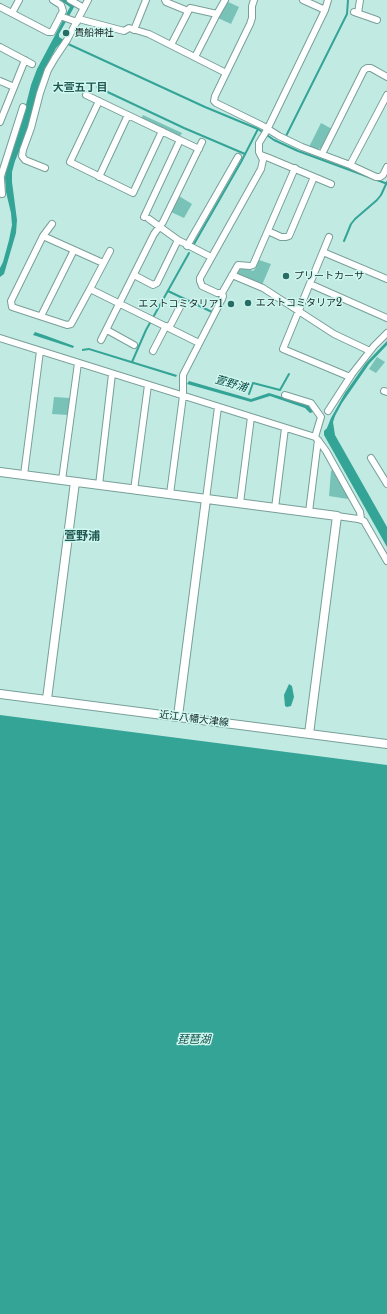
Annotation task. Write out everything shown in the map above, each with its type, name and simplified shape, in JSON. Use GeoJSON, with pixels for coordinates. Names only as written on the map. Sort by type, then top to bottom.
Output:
{"type":"FeatureCollection","features":[{"type":"Feature","properties":{"kind":"street"},"geometry":{"type":"LineString","coordinates":[[12,13],[19,0]]}},
{"type":"Feature","properties":{"kind":"street"},"geometry":{"type":"LineString","coordinates":[[53,0],[61,5],[69,3],[84,8]]}},
{"type":"Feature","properties":{"kind":"street"},"geometry":{"type":"LineString","coordinates":[[45,168],[25,160],[22,156],[43,81],[78,21],[88,0]]}},
{"type":"Feature","properties":{"kind":"street"},"geometry":{"type":"LineString","coordinates":[[134,30],[146,0]]}},
{"type":"Feature","properties":{"kind":"street"},"geometry":{"type":"LineString","coordinates":[[165,0],[166,2],[188,11]]}},
{"type":"Feature","properties":{"kind":"street"},"geometry":{"type":"LineString","coordinates":[[195,57],[225,0]]}},
{"type":"Feature","properties":{"kind":"street"},"geometry":{"type":"LineString","coordinates":[[254,0],[250,24],[215,96],[214,101],[216,104],[302,147],[376,176],[380,177],[383,175],[387,166]]}},
{"type":"Feature","properties":{"kind":"street"},"geometry":{"type":"LineString","coordinates":[[303,0],[325,10]]}},
{"type":"Feature","properties":{"kind":"street"},"geometry":{"type":"LineString","coordinates":[[222,293],[215,293],[202,286],[200,278],[261,169],[263,160],[260,155],[259,145],[325,10],[328,0]]}},
{"type":"Feature","properties":{"kind":"street"},"geometry":{"type":"LineString","coordinates":[[360,0],[356,13],[377,20]]}},
{"type":"Feature","properties":{"kind":"street"},"geometry":{"type":"LineString","coordinates":[[0,7],[48,32],[52,32],[64,17],[63,11],[69,3]]}},
{"type":"Feature","properties":{"kind":"street"},"geometry":{"type":"LineString","coordinates":[[171,45],[190,8],[217,14]]}},
{"type":"Feature","properties":{"kind":"street"},"geometry":{"type":"LineString","coordinates":[[64,17],[124,31],[129,28],[149,34],[226,73]]}},
{"type":"Feature","properties":{"kind":"street"},"geometry":{"type":"LineString","coordinates":[[0,47],[32,64]]}},
{"type":"Feature","properties":{"kind":"street"},"geometry":{"type":"LineString","coordinates":[[0,122],[25,60]]}},
{"type":"Feature","properties":{"kind":"street"},"geometry":{"type":"LineString","coordinates":[[322,154],[364,70],[371,68],[387,77]]}},
{"type":"Feature","properties":{"kind":"street"},"geometry":{"type":"LineString","coordinates":[[0,81],[14,87]]}},
{"type":"Feature","properties":{"kind":"street"},"geometry":{"type":"LineString","coordinates":[[86,95],[199,149]]}},
{"type":"Feature","properties":{"kind":"street"},"geometry":{"type":"LineString","coordinates":[[350,165],[387,95]]}},
{"type":"Feature","properties":{"kind":"street"},"geometry":{"type":"LineString","coordinates":[[99,101],[70,162],[99,177],[133,193],[162,131]]}},
{"type":"Feature","properties":{"kind":"street"},"geometry":{"type":"LineString","coordinates":[[2,194],[0,179],[2,170],[15,135],[23,107]]}},
{"type":"Feature","properties":{"kind":"street"},"geometry":{"type":"LineString","coordinates":[[99,177],[128,115]]}},
{"type":"Feature","properties":{"kind":"street"},"geometry":{"type":"LineString","coordinates":[[180,140],[147,218],[187,246],[211,257]]}},
{"type":"Feature","properties":{"kind":"street"},"geometry":{"type":"LineString","coordinates":[[101,340],[154,234],[163,222],[202,142]]}},
{"type":"Feature","properties":{"kind":"street"},"geometry":{"type":"LineString","coordinates":[[260,155],[331,184]]}},
{"type":"Feature","properties":{"kind":"street"},"geometry":{"type":"LineString","coordinates":[[187,246],[238,157]]}},
{"type":"Feature","properties":{"kind":"street"},"geometry":{"type":"LineString","coordinates":[[170,494],[183,396],[183,374],[222,299],[222,293],[238,265],[252,265],[295,168]]}},
{"type":"Feature","properties":{"kind":"street"},"geometry":{"type":"LineString","coordinates":[[268,231],[281,237],[289,236],[314,177]]}},
{"type":"Feature","properties":{"kind":"street"},"geometry":{"type":"LineString","coordinates":[[52,224],[43,236],[11,301],[12,307],[67,325],[72,324],[110,251]]}},
{"type":"Feature","properties":{"kind":"street"},"geometry":{"type":"LineString","coordinates":[[43,236],[103,263]]}},
{"type":"Feature","properties":{"kind":"street"},"geometry":{"type":"LineString","coordinates":[[329,237],[283,349],[350,377]]}},
{"type":"Feature","properties":{"kind":"street"},"geometry":{"type":"LineString","coordinates":[[134,276],[153,285],[157,283],[178,240]]}},
{"type":"Feature","properties":{"kind":"street"},"geometry":{"type":"LineString","coordinates":[[41,316],[74,250]]}},
{"type":"Feature","properties":{"kind":"street"},"geometry":{"type":"LineString","coordinates":[[323,252],[387,279]]}},
{"type":"Feature","properties":{"kind":"street"},"geometry":{"type":"LineString","coordinates":[[232,275],[263,288],[334,334],[370,351]]}},
{"type":"Feature","properties":{"kind":"street"},"geometry":{"type":"LineString","coordinates":[[310,284],[387,318]]}},
{"type":"Feature","properties":{"kind":"street"},"geometry":{"type":"LineString","coordinates":[[90,289],[199,343]]}},
{"type":"Feature","properties":{"kind":"street"},"geometry":{"type":"LineString","coordinates":[[153,352],[182,303]]}},
{"type":"Feature","properties":{"kind":"street"},"geometry":{"type":"LineString","coordinates":[[106,330],[134,345]]}},
{"type":"Feature","properties":{"kind":"street"},"geometry":{"type":"LineString","coordinates":[[328,411],[350,377],[370,351],[387,333]]}},
{"type":"Feature","properties":{"kind":"street"},"geometry":{"type":"LineString","coordinates":[[0,338],[316,438],[360,512],[361,519]]}},
{"type":"Feature","properties":{"kind":"street"},"geometry":{"type":"LineString","coordinates":[[24,475],[40,351]]}},
{"type":"Feature","properties":{"kind":"street"},"geometry":{"type":"LineString","coordinates":[[62,480],[78,363]]}},
{"type":"Feature","properties":{"kind":"street"},"geometry":{"type":"LineString","coordinates":[[99,485],[112,374]]}},
{"type":"Feature","properties":{"kind":"street"},"geometry":{"type":"LineString","coordinates":[[134,490],[148,385]]}},
{"type":"Feature","properties":{"kind":"street"},"geometry":{"type":"LineString","coordinates":[[285,395],[310,403],[321,417],[316,438],[309,512]]}},
{"type":"Feature","properties":{"kind":"street"},"geometry":{"type":"LineString","coordinates":[[178,716],[218,407]]}},
{"type":"Feature","properties":{"kind":"street"},"geometry":{"type":"LineString","coordinates":[[240,503],[252,418]]}},
{"type":"Feature","properties":{"kind":"street"},"geometry":{"type":"LineString","coordinates":[[275,508],[285,428]]}},
{"type":"Feature","properties":{"kind":"street"},"geometry":{"type":"LineString","coordinates":[[371,458],[387,484]]}},
{"type":"Feature","properties":{"kind":"street"},"geometry":{"type":"LineString","coordinates":[[0,472],[361,519],[364,521],[387,561]]}},
{"type":"Feature","properties":{"kind":"street"},"geometry":{"type":"LineString","coordinates":[[47,700],[75,482]]}},
{"type":"Feature","properties":{"kind":"street"},"geometry":{"type":"LineString","coordinates":[[309,734],[337,516]]}},
{"type":"Feature","properties":{"kind":"street","name":"近江八幡大津線"},"geometry":{"type":"LineString","coordinates":[[0,694],[387,744]]}},
{"type":"Feature","properties":{"kind":"shaded area"},"geometry":{"type":"Polygon","coordinates":[[[226,1],[239,7],[231,24],[218,18],[226,1]]]}},
{"type":"Feature","properties":{"kind":"shaded area"},"geometry":{"type":"Polygon","coordinates":[[[143,115],[182,133],[179,138],[141,119],[143,115]]]}},
{"type":"Feature","properties":{"kind":"shaded area"},"geometry":{"type":"Polygon","coordinates":[[[321,123],[332,129],[322,147],[317,150],[309,147],[321,123]]]}},
{"type":"Feature","properties":{"kind":"shaded area"},"geometry":{"type":"Polygon","coordinates":[[[179,196],[192,204],[184,218],[171,212],[179,196]]]}},
{"type":"Feature","properties":{"kind":"shaded area"},"geometry":{"type":"Polygon","coordinates":[[[259,260],[271,264],[262,285],[236,274],[237,271],[245,268],[253,271],[259,260]]]}},
{"type":"Feature","properties":{"kind":"shaded area"},"geometry":{"type":"Polygon","coordinates":[[[377,357],[385,362],[376,373],[369,369],[377,357]]]}},
{"type":"Feature","properties":{"kind":"shaded area"},"geometry":{"type":"Polygon","coordinates":[[[54,397],[70,398],[68,415],[52,414],[54,397]]]}},
{"type":"Feature","properties":{"kind":"shaded area"},"geometry":{"type":"Polygon","coordinates":[[[333,470],[349,498],[348,499],[329,496],[331,471],[333,470]]]}},
{"type":"Feature","properties":{"kind":"water"},"geometry":{"type":"Polygon","coordinates":[[[60,0],[66,0],[72,4],[75,0],[78,0],[59,34],[59,37],[64,40],[56,48],[46,67],[39,85],[27,132],[15,161],[12,172],[12,182],[17,220],[16,233],[4,274],[0,277],[0,268],[3,262],[12,225],[6,192],[6,169],[19,132],[31,85],[37,69],[70,7],[60,0]]]}},
{"type":"Feature","properties":{"kind":"water"},"geometry":{"type":"Polygon","coordinates":[[[35,332],[74,346],[73,348],[33,335],[35,332]]]}},
{"type":"Feature","properties":{"kind":"water"},"geometry":{"type":"Polygon","coordinates":[[[387,341],[387,345],[369,364],[342,403],[333,422],[335,435],[387,527],[387,547],[324,435],[324,431],[345,393],[366,363],[387,341]]]}},
{"type":"Feature","properties":{"kind":"water"},"geometry":{"type":"Polygon","coordinates":[[[89,348],[177,375],[176,377],[89,350],[82,351],[82,349],[89,348]]]}},
{"type":"Feature","properties":{"kind":"water"},"geometry":{"type":"Polygon","coordinates":[[[189,381],[251,399],[269,393],[308,405],[313,412],[310,413],[305,408],[270,396],[251,402],[187,384],[189,381]]]}},
{"type":"Feature","properties":{"kind":"water"},"geometry":{"type":"Polygon","coordinates":[[[289,684],[292,686],[294,697],[291,706],[287,707],[285,706],[284,695],[289,684]]]}},
{"type":"Feature","properties":{"kind":"water","name":"琵琶湖"},"geometry":{"type":"Polygon","coordinates":[[[0,715],[387,765],[387,1314],[0,1314],[0,715]]]}},
{"type":"Feature","properties":{"kind":"waterway"},"geometry":{"type":"LineString","coordinates":[[285,138],[347,14],[348,0]]}},
{"type":"Feature","properties":{"kind":"waterway"},"geometry":{"type":"LineString","coordinates":[[66,43],[205,107],[258,129]]}},
{"type":"Feature","properties":{"kind":"waterway"},"geometry":{"type":"LineString","coordinates":[[97,87],[184,128],[245,154]]}},
{"type":"Feature","properties":{"kind":"waterway"},"geometry":{"type":"LineString","coordinates":[[194,244],[258,129],[274,140],[298,151],[385,183]]}},
{"type":"Feature","properties":{"kind":"waterway"},"geometry":{"type":"LineString","coordinates":[[344,241],[351,224],[377,200],[387,182]]}},
{"type":"Feature","properties":{"kind":"waterway"},"geometry":{"type":"LineString","coordinates":[[132,362],[146,330],[189,253]]}},
{"type":"Feature","properties":{"kind":"waterway"},"geometry":{"type":"LineString","coordinates":[[168,291],[212,312]]}},
{"type":"Feature","properties":{"kind":"waterway"},"geometry":{"type":"LineString","coordinates":[[249,394],[253,383],[280,390],[289,374]]}},
{"type":"Feature","properties":{"kind":"place","name":"貴船神社"},"geometry":{"type":"Point","coordinates":[66,33]}},
{"type":"Feature","properties":{"kind":"place","name":"プリートカーサ"},"geometry":{"type":"Point","coordinates":[286,276]}},
{"type":"Feature","properties":{"kind":"place","name":"エストコミタリア2"},"geometry":{"type":"Point","coordinates":[248,303]}},
{"type":"Feature","properties":{"kind":"place","name":"エストコミタリア1"},"geometry":{"type":"Point","coordinates":[231,304]}},
{"type":"Feature","properties":{"kind":"district","name":"大萱五丁目"},"geometry":{"type":"Point","coordinates":[80,88]}},
{"type":"Feature","properties":{"kind":"district","name":"萱野浦"},"geometry":{"type":"Point","coordinates":[82,537]}}]}
